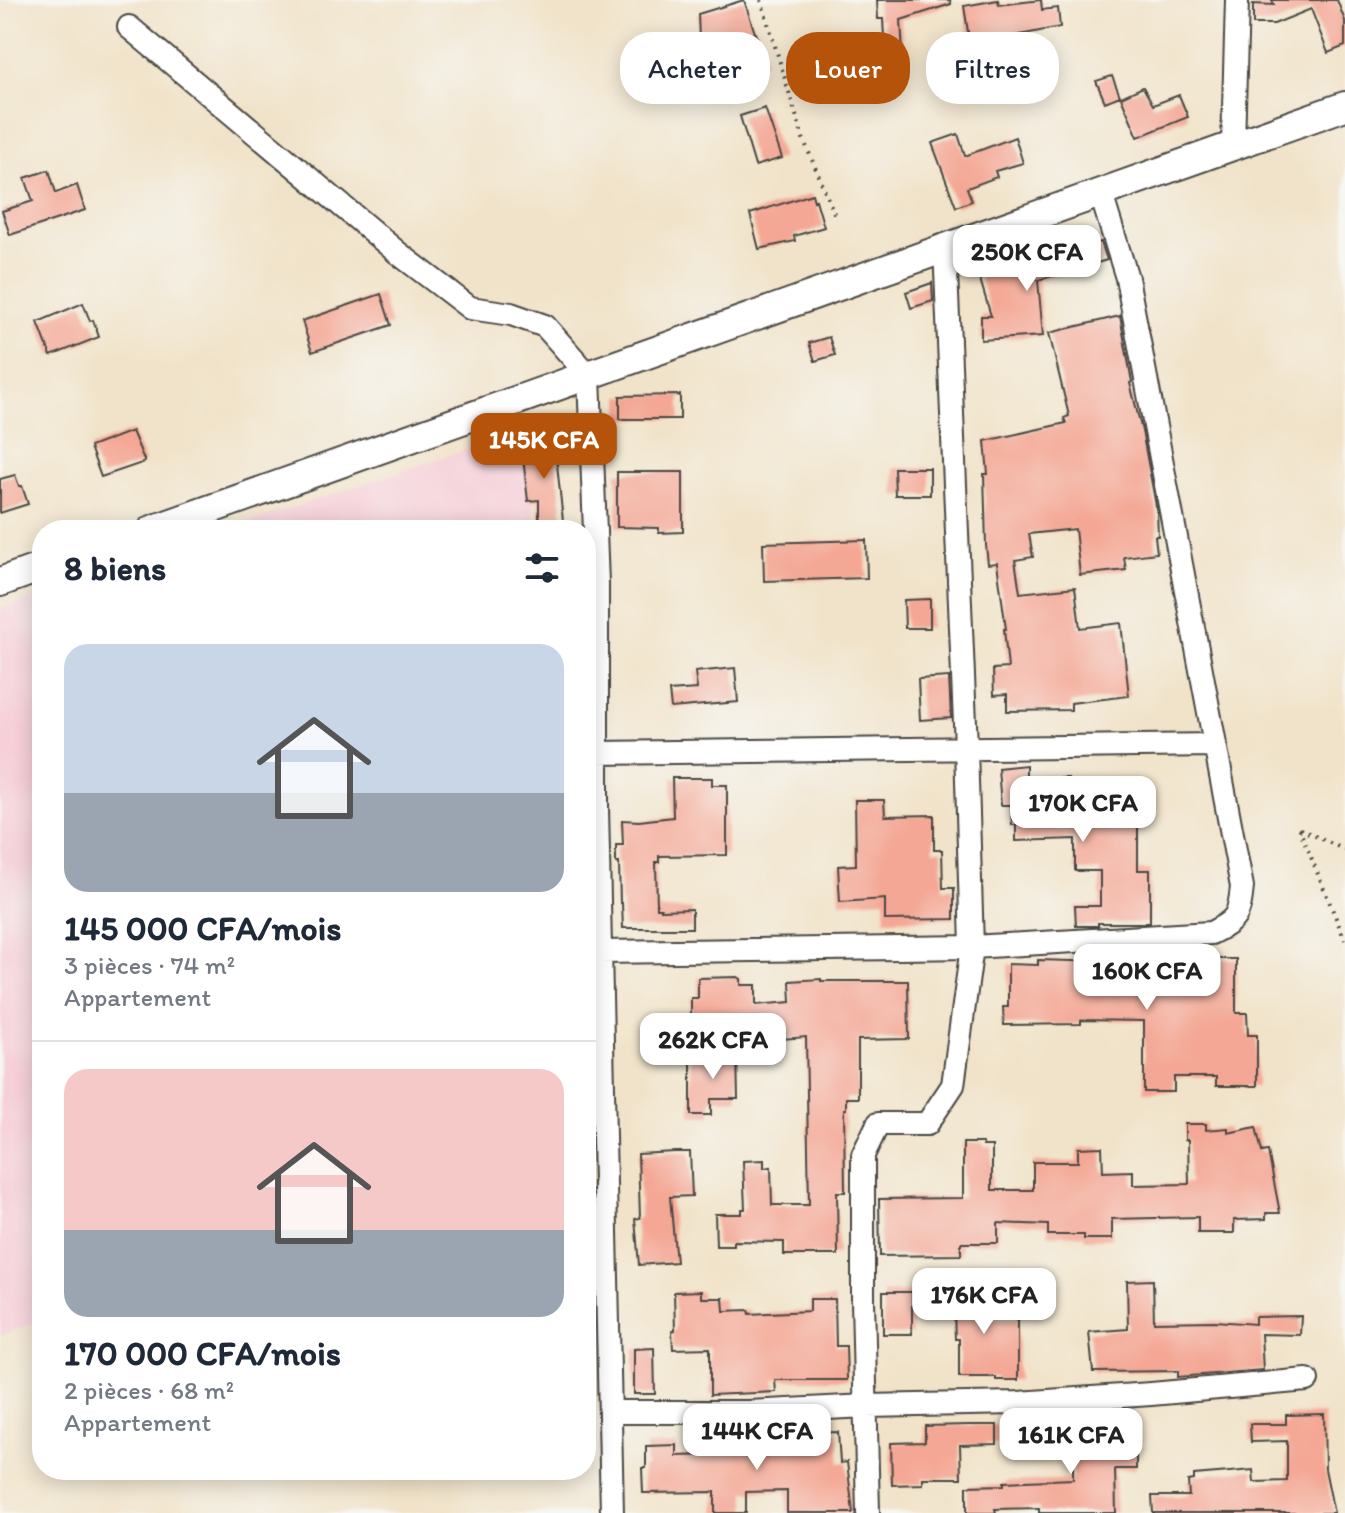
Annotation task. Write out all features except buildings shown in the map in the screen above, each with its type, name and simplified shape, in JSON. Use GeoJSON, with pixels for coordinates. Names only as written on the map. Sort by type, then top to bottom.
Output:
{"type":"FeatureCollection","features":[{"type":"Feature","properties":{"kind":"main road"},"geometry":{"type":"LineString","coordinates":[[180,520],[1345,106]]}},
{"type":"Feature","properties":{"kind":"main road"},"geometry":{"type":"LineString","coordinates":[[0,582],[32,571]]}},
{"type":"Feature","properties":{"kind":"street"},"geometry":{"type":"LineString","coordinates":[[1233,145],[1237,0]]}},
{"type":"Feature","properties":{"kind":"street"},"geometry":{"type":"LineString","coordinates":[[129,27],[398,253],[470,308],[511,314],[545,326],[589,376],[595,520]]}},
{"type":"Feature","properties":{"kind":"street"},"geometry":{"type":"LineString","coordinates":[[600,952],[972,947],[1211,933],[1230,923],[1240,909],[1242,887],[1127,278],[1101,194]]}},
{"type":"Feature","properties":{"kind":"street"},"geometry":{"type":"LineString","coordinates":[[868,1513],[863,1155],[878,1124],[927,1124],[953,1085],[972,947],[945,247]]}},
{"type":"Feature","properties":{"kind":"street"},"geometry":{"type":"LineString","coordinates":[[596,558],[600,952],[612,1513]]}},
{"type":"Feature","properties":{"kind":"street"},"geometry":{"type":"LineString","coordinates":[[597,753],[1215,745]]}},
{"type":"Feature","properties":{"kind":"street"},"geometry":{"type":"LineString","coordinates":[[610,1412],[749,1412],[1018,1403],[1307,1380]]}},
{"type":"Feature","properties":{"kind":"path"},"geometry":{"type":"LineString","coordinates":[[761,0],[803,138],[836,218]]}},
{"type":"Feature","properties":{"kind":"path"},"geometry":{"type":"LineString","coordinates":[[1345,850],[1299,828],[1345,940]]}},
{"type":"Feature","properties":{"kind":"shaded area"},"geometry":{"type":"Polygon","coordinates":[[[533,427],[534,520],[257,520],[533,427]]]}},
{"type":"Feature","properties":{"kind":"shaded area"},"geometry":{"type":"Polygon","coordinates":[[[32,599],[32,1324],[0,1336],[0,610],[32,599]]]}}]}
